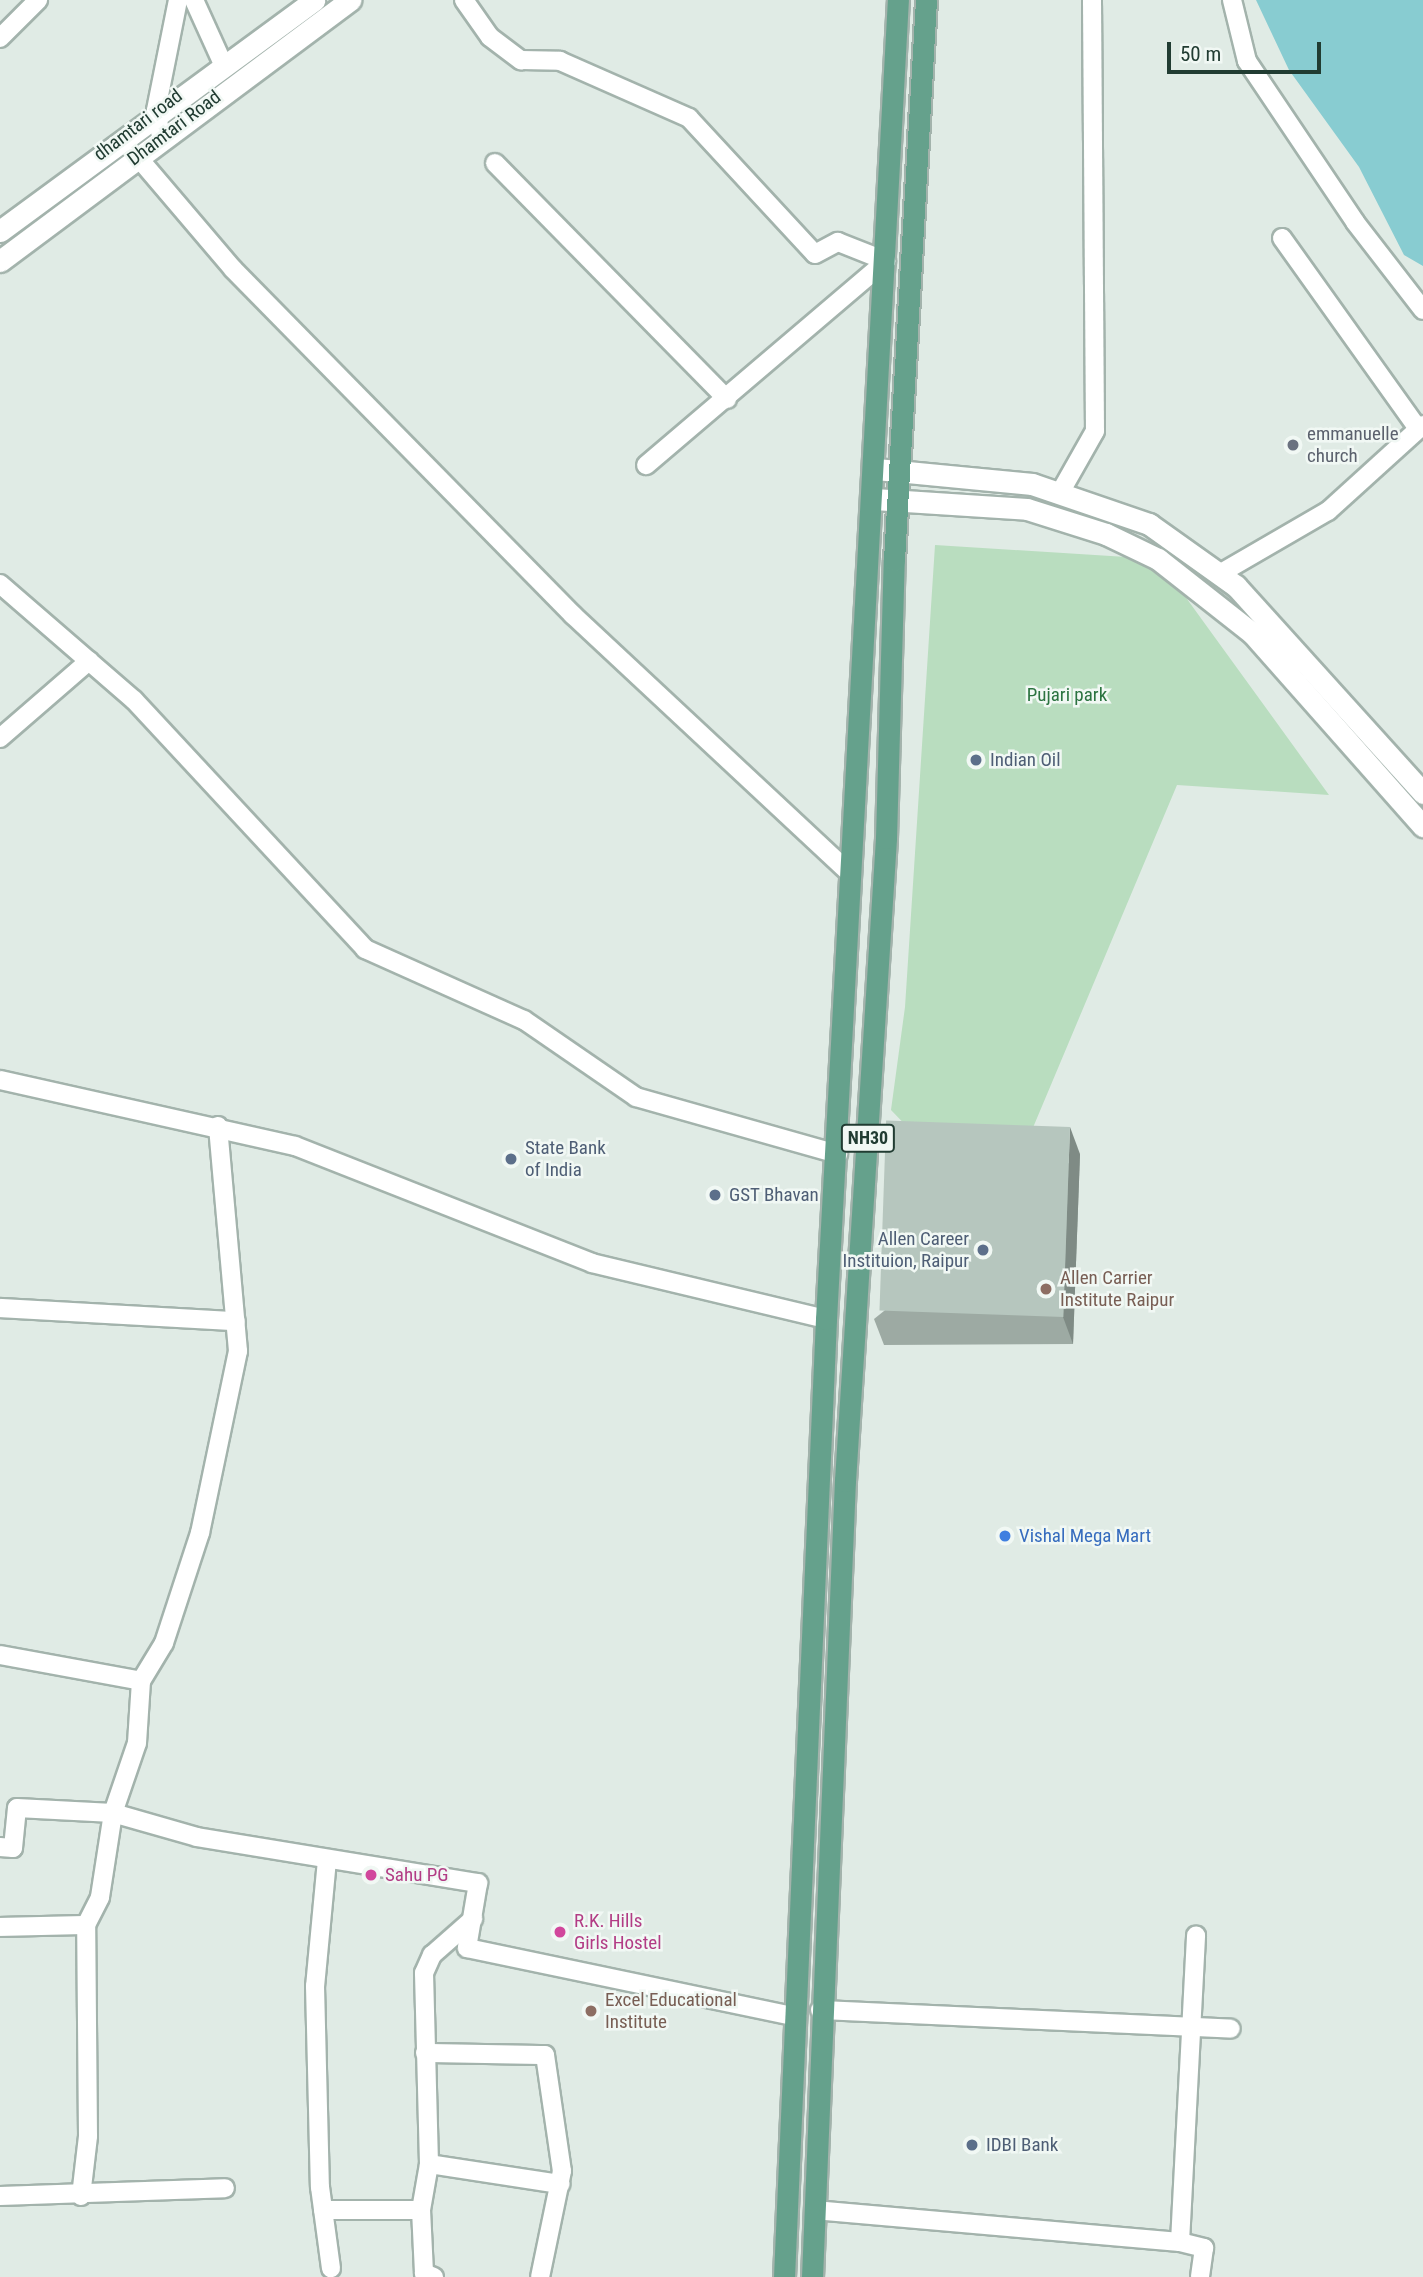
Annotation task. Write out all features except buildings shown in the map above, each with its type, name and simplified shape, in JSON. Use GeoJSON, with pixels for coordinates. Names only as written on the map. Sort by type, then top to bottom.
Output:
{"type":"FeatureCollection","features":[{"type":"Feature","properties":{"kind":"main road","name":"NH30"},"geometry":{"type":"LineString","coordinates":[[784,2277],[826,1319],[838,1154],[851,874],[876,469],[898,0]]}},
{"type":"Feature","properties":{"kind":"main road","name":"NH30"},"geometry":{"type":"LineString","coordinates":[[812,2277],[820,2010],[926,0]]}},
{"type":"Feature","properties":{"kind":"street"},"geometry":{"type":"LineString","coordinates":[[0,38],[38,0]]}},
{"type":"Feature","properties":{"kind":"street"},"geometry":{"type":"LineString","coordinates":[[161,136],[156,110],[178,0]]}},
{"type":"Feature","properties":{"kind":"street"},"geometry":{"type":"LineString","coordinates":[[194,0],[223,64]]}},
{"type":"Feature","properties":{"kind":"street","name":"dhamtari road"},"geometry":{"type":"LineString","coordinates":[[0,231],[156,110],[314,0]]}},
{"type":"Feature","properties":{"kind":"street","name":"Dhamtari Road"},"geometry":{"type":"LineString","coordinates":[[0,261],[161,136],[350,0]]}},
{"type":"Feature","properties":{"kind":"street"},"geometry":{"type":"LineString","coordinates":[[464,0],[490,37],[521,60],[560,61],[689,118],[815,254],[838,243],[886,261],[646,466]]}},
{"type":"Feature","properties":{"kind":"street"},"geometry":{"type":"LineString","coordinates":[[1061,491],[1095,431],[1092,0]]}},
{"type":"Feature","properties":{"kind":"street"},"geometry":{"type":"LineString","coordinates":[[1232,0],[1247,61],[1355,222],[1423,310]]}},
{"type":"Feature","properties":{"kind":"street"},"geometry":{"type":"LineString","coordinates":[[136,155],[233,269],[573,615],[851,874]]}},
{"type":"Feature","properties":{"kind":"street"},"geometry":{"type":"LineString","coordinates":[[495,163],[727,399]]}},
{"type":"Feature","properties":{"kind":"street"},"geometry":{"type":"LineString","coordinates":[[1221,573],[1328,511],[1421,427],[1282,238]]}},
{"type":"Feature","properties":{"kind":"street"},"geometry":{"type":"LineString","coordinates":[[876,469],[1061,491],[1149,524],[1221,573],[1280,630],[1423,793]]}},
{"type":"Feature","properties":{"kind":"street"},"geometry":{"type":"LineString","coordinates":[[874,499],[1027,509],[1106,534],[1158,559],[1260,641],[1423,826]]}},
{"type":"Feature","properties":{"kind":"street"},"geometry":{"type":"LineString","coordinates":[[0,584],[134,700],[365,949],[524,1020],[636,1097],[838,1154]]}},
{"type":"Feature","properties":{"kind":"street"},"geometry":{"type":"LineString","coordinates":[[0,738],[89,661]]}},
{"type":"Feature","properties":{"kind":"street"},"geometry":{"type":"LineString","coordinates":[[0,1080],[218,1126],[295,1146],[593,1263],[826,1319]]}},
{"type":"Feature","properties":{"kind":"street"},"geometry":{"type":"LineString","coordinates":[[81,2196],[88,2136],[86,1925],[105,1878],[113,1812],[137,1743],[141,1681],[164,1643],[200,1533],[238,1351],[218,1126]]}},
{"type":"Feature","properties":{"kind":"street"},"geometry":{"type":"LineString","coordinates":[[0,1308],[236,1321]]}},
{"type":"Feature","properties":{"kind":"street"},"geometry":{"type":"LineString","coordinates":[[0,1655],[141,1681]]}},
{"type":"Feature","properties":{"kind":"street"},"geometry":{"type":"LineString","coordinates":[[0,1847],[13,1848],[17,1808],[113,1812],[197,1837],[478,1883],[467,1948],[797,2017]]}},
{"type":"Feature","properties":{"kind":"street"},"geometry":{"type":"LineString","coordinates":[[327,1860],[315,1986],[323,2210],[331,2269]]}},
{"type":"Feature","properties":{"kind":"street"},"geometry":{"type":"LineString","coordinates":[[435,2277],[424,2273],[421,2210],[429,2164],[424,1973],[432,1955],[473,1919]]}},
{"type":"Feature","properties":{"kind":"street"},"geometry":{"type":"LineString","coordinates":[[0,1927],[86,1925]]}},
{"type":"Feature","properties":{"kind":"street"},"geometry":{"type":"LineString","coordinates":[[1180,2242],[1196,1935]]}},
{"type":"Feature","properties":{"kind":"street"},"geometry":{"type":"LineString","coordinates":[[820,2010],[1231,2029]]}},
{"type":"Feature","properties":{"kind":"street"},"geometry":{"type":"LineString","coordinates":[[425,2053],[545,2055],[560,2184],[541,2277]]}},
{"type":"Feature","properties":{"kind":"street"},"geometry":{"type":"LineString","coordinates":[[429,2164],[560,2184]]}},
{"type":"Feature","properties":{"kind":"street"},"geometry":{"type":"LineString","coordinates":[[0,2196],[81,2196],[225,2188]]}},
{"type":"Feature","properties":{"kind":"street"},"geometry":{"type":"LineString","coordinates":[[323,2210],[421,2210]]}},
{"type":"Feature","properties":{"kind":"street"},"geometry":{"type":"LineString","coordinates":[[814,2210],[1180,2242],[1204,2248],[1200,2277]]}},
{"type":"Feature","properties":{"kind":"green space","name":"Pujari park"},"geometry":{"type":"Polygon","coordinates":[[[935,545],[1158,559],[1329,795],[1177,785],[995,1218],[891,1110],[905,1007],[935,545]]]}},
{"type":"Feature","properties":{"kind":"water"},"geometry":{"type":"Polygon","coordinates":[[[1256,0],[1423,0],[1423,266],[1404,255],[1359,167],[1289,70],[1256,0]]]}},
{"type":"Feature","properties":{"kind":"place","name":"emmanuelle church"},"geometry":{"type":"Point","coordinates":[1293,445]}},
{"type":"Feature","properties":{"kind":"place","name":"Indian Oil"},"geometry":{"type":"Point","coordinates":[976,760]}},
{"type":"Feature","properties":{"kind":"place","name":"State Bank of India"},"geometry":{"type":"Point","coordinates":[511,1159]}},
{"type":"Feature","properties":{"kind":"place","name":"GST Bhavan"},"geometry":{"type":"Point","coordinates":[715,1195]}},
{"type":"Feature","properties":{"kind":"place","name":"Allen Career Instituion, Raipur"},"geometry":{"type":"Point","coordinates":[983,1250]}},
{"type":"Feature","properties":{"kind":"place","name":"Allen Carrier Institute Raipur"},"geometry":{"type":"Point","coordinates":[1046,1289]}},
{"type":"Feature","properties":{"kind":"place","name":"Vishal Mega Mart"},"geometry":{"type":"Point","coordinates":[1005,1536]}},
{"type":"Feature","properties":{"kind":"place","name":"Sahu PG"},"geometry":{"type":"Point","coordinates":[371,1875]}},
{"type":"Feature","properties":{"kind":"place","name":"R.K. Hills Girls Hostel"},"geometry":{"type":"Point","coordinates":[560,1932]}},
{"type":"Feature","properties":{"kind":"place","name":"Excel Educational Institute"},"geometry":{"type":"Point","coordinates":[591,2011]}},
{"type":"Feature","properties":{"kind":"place","name":"IDBI Bank"},"geometry":{"type":"Point","coordinates":[972,2145]}}]}
